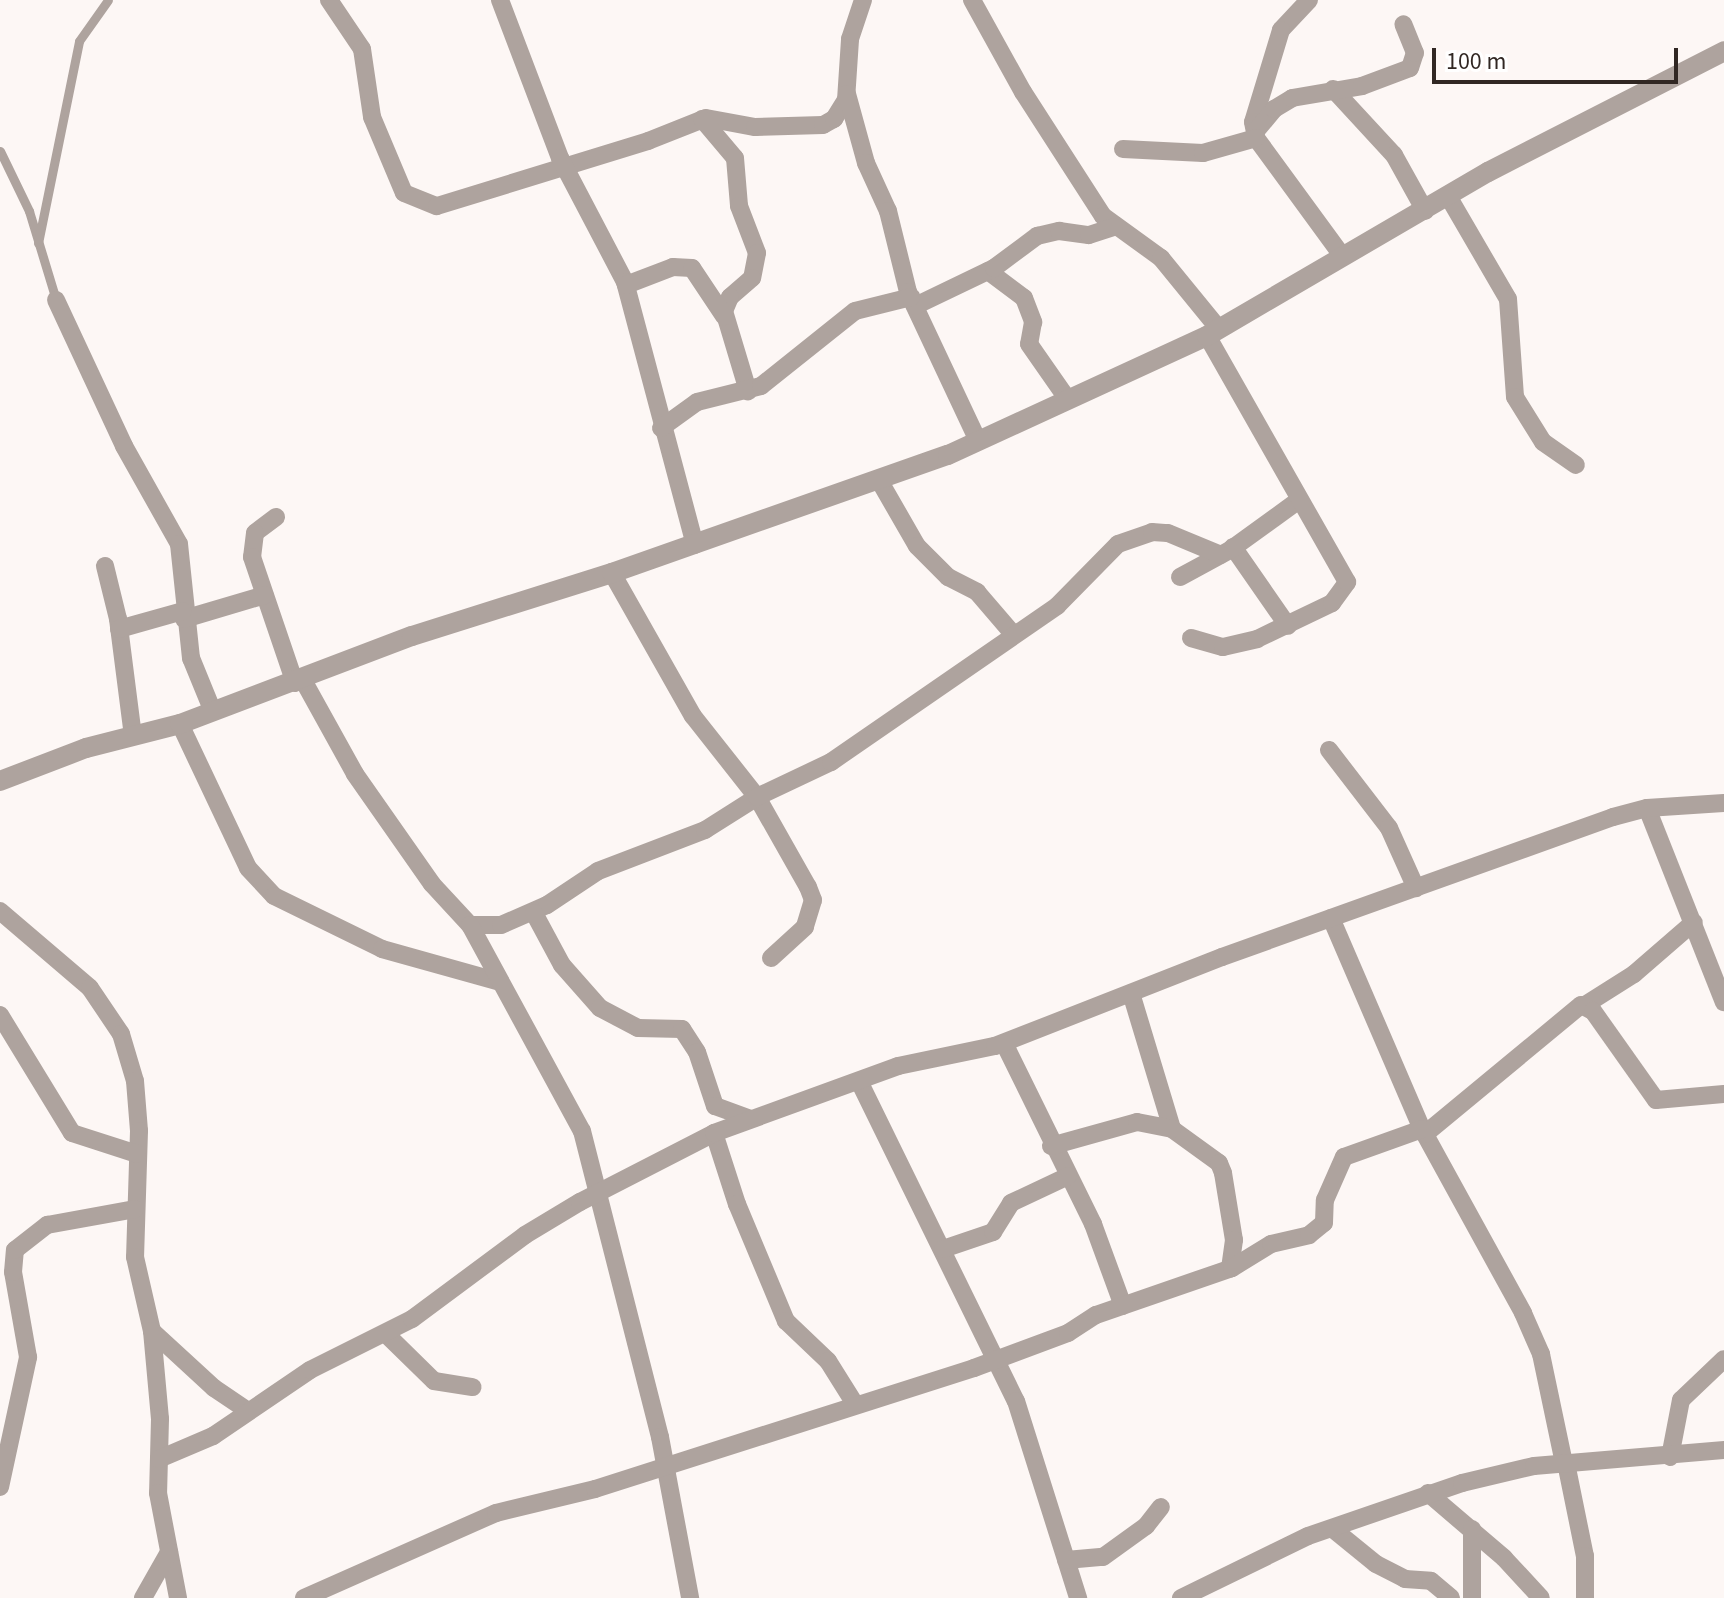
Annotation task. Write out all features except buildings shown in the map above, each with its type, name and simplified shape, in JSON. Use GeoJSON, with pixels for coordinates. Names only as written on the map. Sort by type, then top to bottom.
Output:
{"type":"FeatureCollection","features":[{"type":"Feature","properties":{"kind":"street"},"geometry":{"type":"LineString","coordinates":[[329,0],[362,49],[372,117],[399,183],[413,200],[454,204],[702,119],[809,128],[834,119],[847,94]]}},
{"type":"Feature","properties":{"kind":"street"},"geometry":{"type":"LineString","coordinates":[[500,0],[564,166],[626,285],[661,428],[695,545]]}},
{"type":"Feature","properties":{"kind":"street"},"geometry":{"type":"LineString","coordinates":[[863,0],[850,39],[847,94],[866,163],[888,211],[913,302],[978,441]]}},
{"type":"Feature","properties":{"kind":"street"},"geometry":{"type":"LineString","coordinates":[[972,0],[1023,92],[1114,227],[1161,258],[1213,333],[1299,500],[1347,582],[1332,603],[1288,626],[1236,646],[1214,647],[1191,638]]}},
{"type":"Feature","properties":{"kind":"street"},"geometry":{"type":"LineString","coordinates":[[1309,0],[1277,38],[1254,116],[1256,135],[1341,254]]}},
{"type":"Feature","properties":{"kind":"street"},"geometry":{"type":"LineString","coordinates":[[1123,149],[1203,153],[1256,135],[1280,104],[1333,89],[1378,82],[1414,65],[1413,44],[1403,24]]}},
{"type":"Feature","properties":{"kind":"street"},"geometry":{"type":"LineString","coordinates":[[0,781],[62,756],[180,724],[299,682],[412,636],[695,545],[879,480],[978,441],[1213,333],[1341,254],[1724,51]]}},
{"type":"Feature","properties":{"kind":"street"},"geometry":{"type":"LineString","coordinates":[[1333,89],[1394,155],[1425,211]]}},
{"type":"Feature","properties":{"kind":"street"},"geometry":{"type":"LineString","coordinates":[[702,119],[735,158],[739,206],[757,253],[752,278],[730,297],[724,316]]}},
{"type":"Feature","properties":{"kind":"street"},"geometry":{"type":"LineString","coordinates":[[1448,196],[1508,299],[1515,397],[1543,442],[1576,465]]}},
{"type":"Feature","properties":{"kind":"street"},"geometry":{"type":"LineString","coordinates":[[661,428],[687,406],[748,391],[799,359],[855,311],[913,302],[988,271],[1048,232],[1089,235],[1114,227]]}},
{"type":"Feature","properties":{"kind":"street"},"geometry":{"type":"LineString","coordinates":[[626,285],[673,267],[692,268],[724,316],[748,391]]}},
{"type":"Feature","properties":{"kind":"street"},"geometry":{"type":"LineString","coordinates":[[988,271],[1024,298],[1033,322],[1029,344],[1068,400]]}},
{"type":"Feature","properties":{"kind":"street"},"geometry":{"type":"LineString","coordinates":[[56,300],[124,446],[179,544],[184,560],[184,615],[191,658],[213,712]]}},
{"type":"Feature","properties":{"kind":"street"},"geometry":{"type":"LineString","coordinates":[[879,480],[917,546],[948,577],[977,592],[1013,634]]}},
{"type":"Feature","properties":{"kind":"street"},"geometry":{"type":"LineString","coordinates":[[1180,577],[1227,551],[1299,500]]}},
{"type":"Feature","properties":{"kind":"street"},"geometry":{"type":"LineString","coordinates":[[276,517],[255,533],[251,547],[265,595],[299,682],[355,774],[432,884],[470,925],[567,1096],[582,1131],[666,1465],[690,1598]]}},
{"type":"Feature","properties":{"kind":"street"},"geometry":{"type":"LineString","coordinates":[[470,925],[501,925],[534,913],[598,871],[705,830],[757,797],[831,762],[1057,606],[1109,551],[1139,535],[1183,535],[1227,551],[1288,626]]}},
{"type":"Feature","properties":{"kind":"street"},"geometry":{"type":"LineString","coordinates":[[105,566],[119,629],[133,736]]}},
{"type":"Feature","properties":{"kind":"street"},"geometry":{"type":"LineString","coordinates":[[612,573],[702,731],[728,753],[757,797],[813,900],[796,940],[771,958]]}},
{"type":"Feature","properties":{"kind":"street"},"geometry":{"type":"LineString","coordinates":[[119,629],[265,595]]}},
{"type":"Feature","properties":{"kind":"street"},"geometry":{"type":"LineString","coordinates":[[180,724],[248,868],[274,896],[382,949],[500,982]]}},
{"type":"Feature","properties":{"kind":"street"},"geometry":{"type":"LineString","coordinates":[[1329,750],[1389,828],[1416,888]]}},
{"type":"Feature","properties":{"kind":"street"},"geometry":{"type":"LineString","coordinates":[[159,1459],[213,1436],[310,1370],[386,1334],[447,1296],[525,1235],[597,1193],[714,1133],[898,1066],[1004,1043],[1331,918],[1647,808],[1724,803]]}},
{"type":"Feature","properties":{"kind":"street"},"geometry":{"type":"LineString","coordinates":[[1647,808],[1663,858],[1694,922],[1724,1002]]}},
{"type":"Feature","properties":{"kind":"street"},"geometry":{"type":"LineString","coordinates":[[0,911],[90,988],[108,1011],[135,1081],[135,1257],[152,1331],[158,1493],[178,1598]]}},
{"type":"Feature","properties":{"kind":"street"},"geometry":{"type":"LineString","coordinates":[[534,913],[562,965],[600,1008],[638,1028],[682,1029],[697,1052],[715,1106],[750,1119]]}},
{"type":"Feature","properties":{"kind":"street"},"geometry":{"type":"LineString","coordinates":[[1331,918],[1423,1131],[1507,1277],[1535,1341],[1585,1556],[1585,1598]]}},
{"type":"Feature","properties":{"kind":"street"},"geometry":{"type":"LineString","coordinates":[[304,1598],[496,1513],[595,1489],[974,1368],[1123,1306],[1230,1269],[1279,1240],[1309,1235],[1323,1225],[1325,1200],[1344,1157],[1423,1131],[1564,1015],[1634,974],[1694,922]]}},
{"type":"Feature","properties":{"kind":"street"},"geometry":{"type":"LineString","coordinates":[[1131,993],[1172,1129]]}},
{"type":"Feature","properties":{"kind":"street"},"geometry":{"type":"LineString","coordinates":[[1585,1005],[1656,1100],[1724,1094]]}},
{"type":"Feature","properties":{"kind":"street"},"geometry":{"type":"LineString","coordinates":[[0,1015],[72,1133],[137,1154]]}},
{"type":"Feature","properties":{"kind":"street"},"geometry":{"type":"LineString","coordinates":[[1004,1043],[1051,1146],[1093,1224],[1123,1306]]}},
{"type":"Feature","properties":{"kind":"street"},"geometry":{"type":"LineString","coordinates":[[859,1081],[995,1359],[1034,1452],[1078,1598]]}},
{"type":"Feature","properties":{"kind":"street"},"geometry":{"type":"LineString","coordinates":[[1051,1146],[1137,1122],[1185,1135],[1223,1173],[1234,1240],[1230,1269]]}},
{"type":"Feature","properties":{"kind":"street"},"geometry":{"type":"LineString","coordinates":[[714,1133],[737,1204],[786,1321],[828,1361],[855,1404]]}},
{"type":"Feature","properties":{"kind":"street"},"geometry":{"type":"LineString","coordinates":[[943,1249],[993,1232],[1011,1203],[1068,1176]]}},
{"type":"Feature","properties":{"kind":"street"},"geometry":{"type":"LineString","coordinates":[[0,1487],[28,1357],[13,1272],[15,1250],[47,1225],[135,1209]]}},
{"type":"Feature","properties":{"kind":"street"},"geometry":{"type":"LineString","coordinates":[[152,1331],[214,1388],[247,1410]]}},
{"type":"Feature","properties":{"kind":"street"},"geometry":{"type":"LineString","coordinates":[[386,1334],[434,1381],[473,1387]]}},
{"type":"Feature","properties":{"kind":"street"},"geometry":{"type":"LineString","coordinates":[[974,1368],[985,1340]]}},
{"type":"Feature","properties":{"kind":"street"},"geometry":{"type":"LineString","coordinates":[[1670,1457],[1681,1400],[1724,1359]]}},
{"type":"Feature","properties":{"kind":"street"},"geometry":{"type":"LineString","coordinates":[[1181,1598],[1217,1577],[1428,1493],[1565,1463],[1670,1457],[1724,1450]]}},
{"type":"Feature","properties":{"kind":"street"},"geometry":{"type":"LineString","coordinates":[[1428,1493],[1472,1529],[1541,1598]]}},
{"type":"Feature","properties":{"kind":"street"},"geometry":{"type":"LineString","coordinates":[[1066,1560],[1103,1557],[1146,1526],[1161,1507]]}},
{"type":"Feature","properties":{"kind":"street"},"geometry":{"type":"LineString","coordinates":[[1333,1529],[1376,1564],[1405,1579],[1431,1581],[1451,1598]]}},
{"type":"Feature","properties":{"kind":"street"},"geometry":{"type":"LineString","coordinates":[[1472,1529],[1472,1598]]}},
{"type":"Feature","properties":{"kind":"street"},"geometry":{"type":"LineString","coordinates":[[143,1598],[169,1552]]}},
{"type":"Feature","properties":{"kind":"lane"},"geometry":{"type":"LineString","coordinates":[[38,243],[79,41],[108,0]]}},
{"type":"Feature","properties":{"kind":"lane"},"geometry":{"type":"LineString","coordinates":[[0,151],[38,243],[56,300]]}}]}
